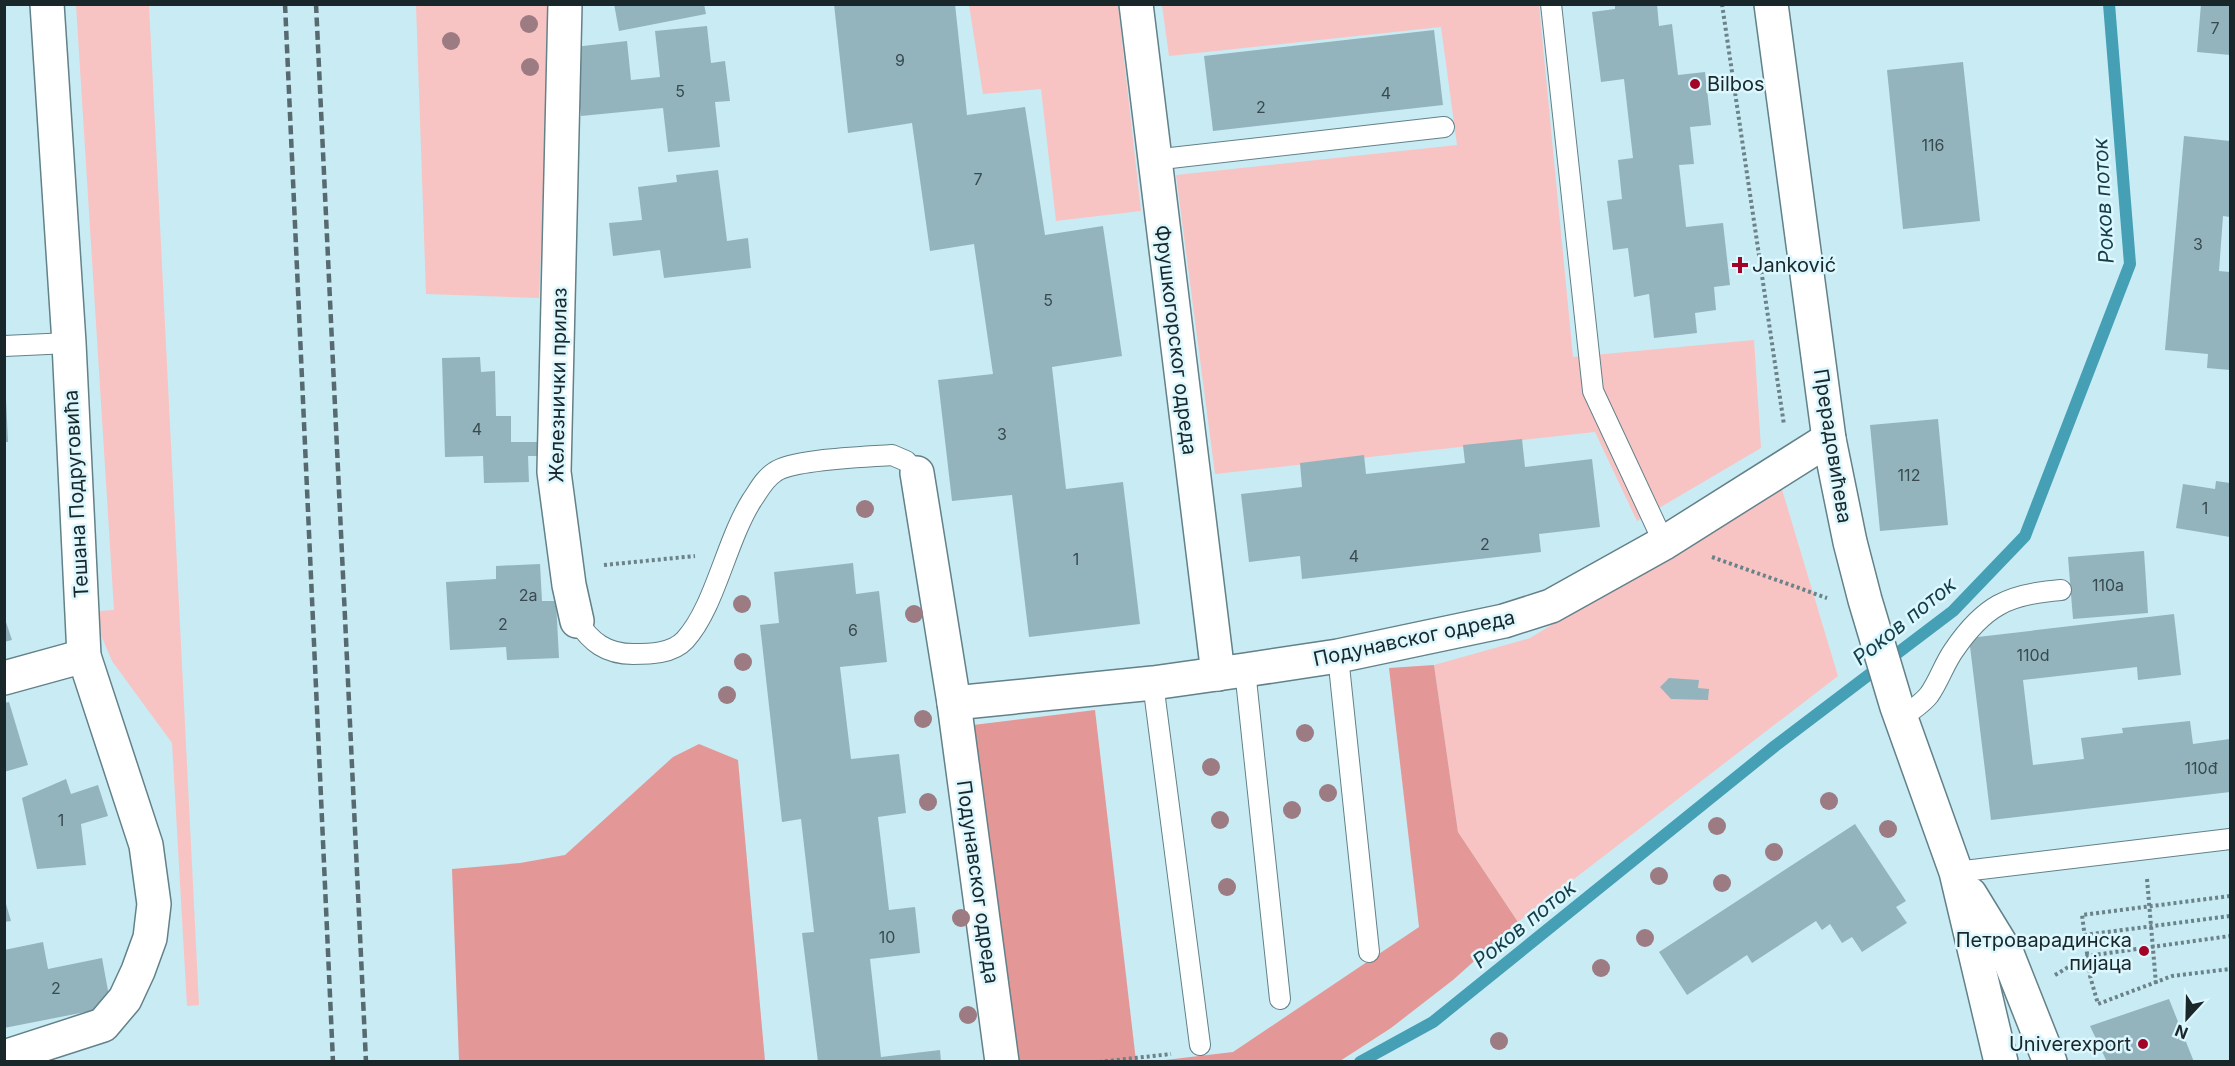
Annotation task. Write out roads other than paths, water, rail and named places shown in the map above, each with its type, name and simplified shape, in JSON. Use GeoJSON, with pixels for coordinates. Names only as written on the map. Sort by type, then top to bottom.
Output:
{"type":"FeatureCollection","features":[{"type":"Feature","properties":{"kind":"street","name":"Тешана Подруговића"},"geometry":{"type":"LineString","coordinates":[[4,1057],[103,1025],[125,999],[138,971],[150,938],[154,904],[146,845],[84,656],[69,343],[47,4]]}},
{"type":"Feature","properties":{"kind":"street","name":"Железнички прилаз"},"geometry":{"type":"LineString","coordinates":[[565,4],[554,472],[577,621]]}},
{"type":"Feature","properties":{"kind":"street","name":"Фрушкогорског одреда"},"geometry":{"type":"LineString","coordinates":[[1136,4],[1153,160],[1232,672]]}},
{"type":"Feature","properties":{"kind":"street","name":"Прерадовићева"},"geometry":{"type":"LineString","coordinates":[[1771,4],[1829,440],[1850,542],[1899,713],[1956,873],[2001,1062]]}},
{"type":"Feature","properties":{"kind":"street","name":"Подунавског одреда"},"geometry":{"type":"LineString","coordinates":[[954,703],[1153,683],[1232,672],[1338,656],[1504,621],[1551,606],[1664,543],[1829,440]]}},
{"type":"Feature","properties":{"kind":"street","name":"Подунавског одреда"},"geometry":{"type":"LineString","coordinates":[[916,473],[954,703],[1002,1062]]}},
{"type":"Feature","properties":{"kind":"street"},"geometry":{"type":"LineString","coordinates":[[4,678],[84,656]]}},
{"type":"Feature","properties":{"kind":"street","name":"Прерадовићева"},"geometry":{"type":"LineString","coordinates":[[1956,873],[2008,956],[2050,1062]]}},
{"type":"Feature","properties":{"kind":"lane"},"geometry":{"type":"LineString","coordinates":[[1551,4],[1593,391],[1664,543]]}},
{"type":"Feature","properties":{"kind":"lane"},"geometry":{"type":"LineString","coordinates":[[1153,160],[1444,127]]}},
{"type":"Feature","properties":{"kind":"lane"},"geometry":{"type":"LineString","coordinates":[[4,346],[69,343]]}},
{"type":"Feature","properties":{"kind":"lane","name":"Железнички прилаз"},"geometry":{"type":"LineString","coordinates":[[577,621],[589,639],[604,647],[626,654],[657,654],[684,642],[705,606],[739,521],[764,481],[776,470],[794,465],[892,454],[906,461],[916,473]]}},
{"type":"Feature","properties":{"kind":"lane"},"geometry":{"type":"LineString","coordinates":[[1899,713],[1928,696],[1953,651],[1985,612],[2017,596],[2061,590]]}},
{"type":"Feature","properties":{"kind":"lane"},"geometry":{"type":"LineString","coordinates":[[1338,656],[1369,952]]}},
{"type":"Feature","properties":{"kind":"lane"},"geometry":{"type":"LineString","coordinates":[[1232,672],[1280,999]]}},
{"type":"Feature","properties":{"kind":"lane"},"geometry":{"type":"LineString","coordinates":[[1153,683],[1200,1045]]}},
{"type":"Feature","properties":{"kind":"lane"},"geometry":{"type":"LineString","coordinates":[[1956,873],[2230,839]]}},
{"type":"Feature","properties":{"kind":"waterway","name":"Роков поток"},"geometry":{"type":"LineString","coordinates":[[1360,1062],[1433,1022],[1775,746],[1953,611],[2025,536],[2130,264],[2109,4]]}},
{"type":"Feature","properties":{"kind":"railway"},"geometry":{"type":"LineString","coordinates":[[285,4],[333,1062]]}},
{"type":"Feature","properties":{"kind":"railway"},"geometry":{"type":"LineString","coordinates":[[316,4],[366,1062]]}},
{"type":"Feature","properties":{"kind":"place","name":"Bilbos"},"geometry":{"type":"Point","coordinates":[1695,84]}},
{"type":"Feature","properties":{"kind":"place","name":"Janković"},"geometry":{"type":"Point","coordinates":[1740,265]}},
{"type":"Feature","properties":{"kind":"place","name":"Петроварадинска пијаца"},"geometry":{"type":"Point","coordinates":[2144,951]}},
{"type":"Feature","properties":{"kind":"place","name":"Univerexport"},"geometry":{"type":"Point","coordinates":[2143,1044]}}]}
